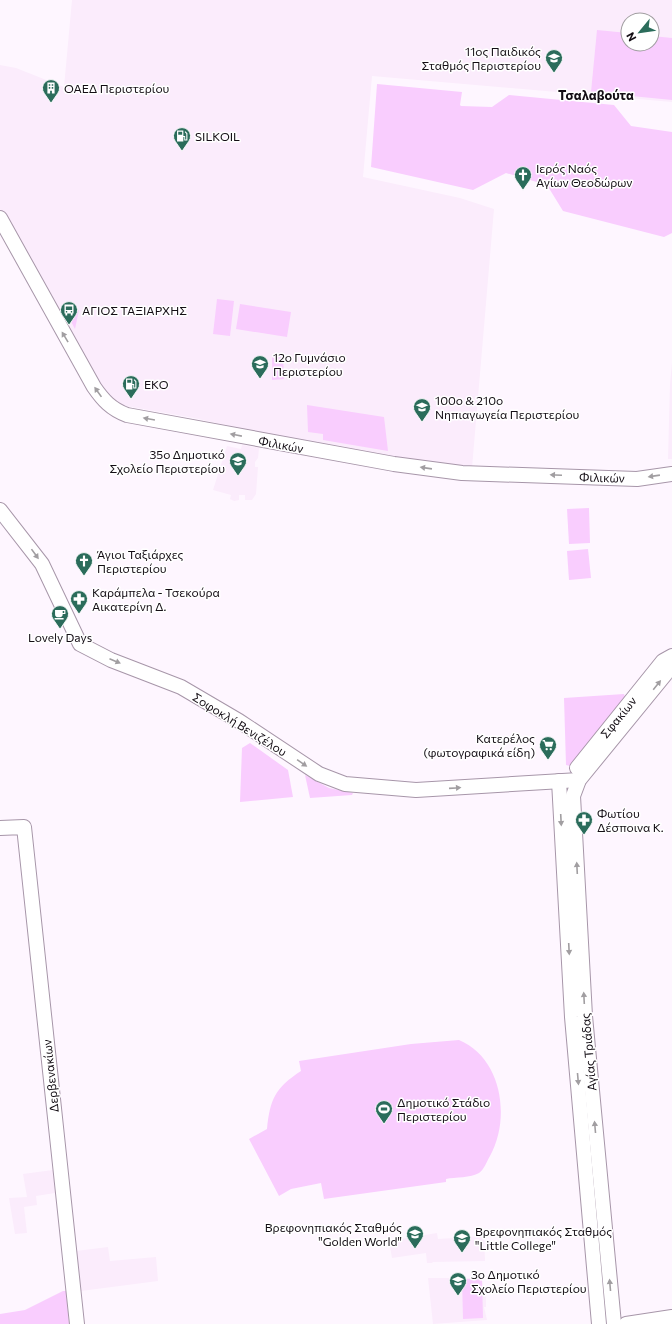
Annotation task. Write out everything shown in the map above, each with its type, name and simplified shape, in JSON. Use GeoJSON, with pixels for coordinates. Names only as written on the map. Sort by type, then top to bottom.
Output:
{"type":"FeatureCollection","features":[{"type":"Feature","properties":{"kind":"street","name":"Φιλικών"},"geometry":{"type":"LineString","coordinates":[[0,218],[94,387],[106,403],[115,410],[126,415],[394,464],[462,474],[637,479],[672,474]]}},
{"type":"Feature","properties":{"kind":"street","name":"Σοφοκλή Βενιζέλου"},"geometry":{"type":"LineString","coordinates":[[0,510],[42,564],[80,644],[111,660],[181,687],[238,721],[319,774],[345,784],[416,790],[568,781]]}},
{"type":"Feature","properties":{"kind":"street","name":"Σφακίων"},"geometry":{"type":"LineString","coordinates":[[568,781],[669,664]]}},
{"type":"Feature","properties":{"kind":"street","name":"Αγίας Τριάδας"},"geometry":{"type":"LineString","coordinates":[[568,781],[572,1013],[599,1322]]}},
{"type":"Feature","properties":{"kind":"street","name":"Αγίας Τριάδας"},"geometry":{"type":"LineString","coordinates":[[568,781],[573,796],[585,1016],[614,1324]]}},
{"type":"Feature","properties":{"kind":"street","name":"Δερβενακίων"},"geometry":{"type":"LineString","coordinates":[[0,828],[24,827],[77,1324]]}},
{"type":"Feature","properties":{"kind":"street"},"geometry":{"type":"LineString","coordinates":[[626,1324],[672,1317]]}},
{"type":"Feature","properties":{"kind":"shaded area"},"geometry":{"type":"Polygon","coordinates":[[[72,0],[672,0],[672,102],[372,76],[363,177],[460,198],[494,209],[472,468],[387,458],[343,446],[293,440],[194,418],[115,404],[101,388],[68,333],[0,209],[0,65],[16,68],[64,87],[72,0]]]}},
{"type":"Feature","properties":{"kind":"shaded area"},"geometry":{"type":"Polygon","coordinates":[[[597,30],[620,32],[620,52],[660,52],[660,37],[672,38],[672,100],[591,92],[597,30]]]}},
{"type":"Feature","properties":{"kind":"shaded area"},"geometry":{"type":"Polygon","coordinates":[[[377,84],[462,92],[461,106],[492,107],[509,95],[614,105],[631,126],[672,132],[672,233],[664,237],[563,211],[547,185],[506,173],[473,190],[371,167],[377,84]]]}},
{"type":"Feature","properties":{"kind":"shaded area"},"geometry":{"type":"Polygon","coordinates":[[[217,299],[234,301],[230,336],[213,334],[217,299]]]}},
{"type":"Feature","properties":{"kind":"shaded area"},"geometry":{"type":"Polygon","coordinates":[[[240,304],[291,312],[287,337],[236,329],[240,304]]]}},
{"type":"Feature","properties":{"kind":"shaded area"},"geometry":{"type":"Polygon","coordinates":[[[79,310],[75,329],[68,316],[79,310]]]}},
{"type":"Feature","properties":{"kind":"shaded area"},"geometry":{"type":"Polygon","coordinates":[[[272,356],[283,356],[284,379],[272,380],[272,356]]]}},
{"type":"Feature","properties":{"kind":"shaded area"},"geometry":{"type":"Polygon","coordinates":[[[672,363],[672,459],[668,459],[670,384],[672,363]]]}},
{"type":"Feature","properties":{"kind":"shaded area"},"geometry":{"type":"Polygon","coordinates":[[[307,405],[384,417],[388,451],[323,440],[323,434],[308,432],[307,405]]]}},
{"type":"Feature","properties":{"kind":"shaded area","name":"35ο Δημοτικό Σχολείο Περιστερίου"},"geometry":{"type":"Polygon","coordinates":[[[242,445],[259,448],[258,458],[255,462],[255,467],[258,467],[256,494],[252,500],[245,500],[245,495],[239,495],[239,500],[234,501],[230,499],[231,495],[213,490],[227,446],[241,449],[242,445]]]}},
{"type":"Feature","properties":{"kind":"shaded area"},"geometry":{"type":"Polygon","coordinates":[[[589,508],[590,543],[569,544],[567,509],[589,508]]]}},
{"type":"Feature","properties":{"kind":"shaded area"},"geometry":{"type":"Polygon","coordinates":[[[588,549],[591,578],[569,580],[567,551],[588,549]]]}},
{"type":"Feature","properties":{"kind":"shaded area"},"geometry":{"type":"Polygon","coordinates":[[[624,694],[625,697],[570,766],[566,765],[564,698],[624,694]]]}},
{"type":"Feature","properties":{"kind":"shaded area"},"geometry":{"type":"Polygon","coordinates":[[[250,743],[288,770],[293,797],[240,802],[242,748],[250,743]]]}},
{"type":"Feature","properties":{"kind":"shaded area"},"geometry":{"type":"Polygon","coordinates":[[[305,775],[329,788],[353,793],[352,795],[310,798],[305,775]]]}},
{"type":"Feature","properties":{"kind":"shaded area","name":"Δημοτικό Στάδιο Περιστερίου"},"geometry":{"type":"Polygon","coordinates":[[[459,1040],[474,1049],[485,1060],[493,1075],[498,1090],[501,1107],[500,1124],[496,1141],[481,1172],[472,1176],[446,1179],[446,1182],[324,1199],[321,1183],[291,1189],[279,1196],[249,1139],[267,1129],[270,1110],[275,1095],[285,1083],[301,1071],[299,1061],[411,1044],[459,1040]]]}},
{"type":"Feature","properties":{"kind":"shaded area"},"geometry":{"type":"Polygon","coordinates":[[[53,1170],[55,1193],[36,1196],[37,1205],[24,1207],[27,1233],[15,1234],[9,1198],[27,1197],[23,1174],[53,1170]]]}},
{"type":"Feature","properties":{"kind":"shaded area"},"geometry":{"type":"Polygon","coordinates":[[[437,1233],[438,1239],[484,1236],[485,1261],[427,1263],[426,1253],[392,1258],[389,1241],[437,1233]]]}},
{"type":"Feature","properties":{"kind":"shaded area"},"geometry":{"type":"Polygon","coordinates":[[[108,1247],[110,1261],[156,1257],[158,1281],[81,1291],[76,1251],[108,1247]]]}},
{"type":"Feature","properties":{"kind":"shaded area","name":"3ο Δημοτικό Σχολείο Περιστερίου"},"geometry":{"type":"Polygon","coordinates":[[[428,1278],[482,1278],[483,1291],[486,1291],[486,1307],[484,1307],[487,1320],[433,1324],[428,1278]]]}},
{"type":"Feature","properties":{"kind":"shaded area"},"geometry":{"type":"Polygon","coordinates":[[[462,1279],[482,1279],[483,1318],[463,1319],[462,1279]]]}},
{"type":"Feature","properties":{"kind":"shaded area"},"geometry":{"type":"Polygon","coordinates":[[[63,1291],[66,1291],[69,1324],[0,1324],[0,1314],[25,1310],[63,1291]]]}},
{"type":"Feature","properties":{"kind":"place","name":"11ος Παιδικός Σταθμός Περιστερίου"},"geometry":{"type":"Point","coordinates":[554,73]}},
{"type":"Feature","properties":{"kind":"place","name":"ΟΑΕΔ Περιστερίου"},"geometry":{"type":"Point","coordinates":[51,103]}},
{"type":"Feature","properties":{"kind":"place","name":"SILKOIL"},"geometry":{"type":"Point","coordinates":[182,151]}},
{"type":"Feature","properties":{"kind":"place","name":"Ιερός Ναός Αγίων Θεοδώρων"},"geometry":{"type":"Point","coordinates":[523,190]}},
{"type":"Feature","properties":{"kind":"place","name":"ΑΓΙΟΣ ΤΑΞΙΑΡΧΗΣ"},"geometry":{"type":"Point","coordinates":[69,325]}},
{"type":"Feature","properties":{"kind":"place","name":"12ο Γυμνάσιο Περιστερίου"},"geometry":{"type":"Point","coordinates":[260,379]}},
{"type":"Feature","properties":{"kind":"place","name":"EKO"},"geometry":{"type":"Point","coordinates":[131,399]}},
{"type":"Feature","properties":{"kind":"place","name":"100ο & 210ο Νηπιαγωγεία Περιστερίου"},"geometry":{"type":"Point","coordinates":[422,422]}},
{"type":"Feature","properties":{"kind":"place","name":"35ο Δημοτικό Σχολείο Περιστερίου"},"geometry":{"type":"Point","coordinates":[238,476]}},
{"type":"Feature","properties":{"kind":"place","name":"Άγιοι Ταξιάρχες Περιστερίου"},"geometry":{"type":"Point","coordinates":[84,576]}},
{"type":"Feature","properties":{"kind":"place","name":"Καράμπελα - Τσεκούρα Αικατερίνη Δ."},"geometry":{"type":"Point","coordinates":[79,614]}},
{"type":"Feature","properties":{"kind":"place","name":"Lovely Days"},"geometry":{"type":"Point","coordinates":[60,629]}},
{"type":"Feature","properties":{"kind":"place","name":"Κατερέλος (φωτογραφικά είδη)"},"geometry":{"type":"Point","coordinates":[548,760]}},
{"type":"Feature","properties":{"kind":"place","name":"Φωτίου Δέσποινα Κ."},"geometry":{"type":"Point","coordinates":[584,835]}},
{"type":"Feature","properties":{"kind":"place","name":"Δημοτικό Στάδιο Περιστερίου"},"geometry":{"type":"Point","coordinates":[384,1124]}},
{"type":"Feature","properties":{"kind":"place","name":"Βρεφονηπιακός Σταθμός \"Golden World\""},"geometry":{"type":"Point","coordinates":[415,1249]}},
{"type":"Feature","properties":{"kind":"place","name":"Βρεφονηπιακός Σταθμός \"Little College\""},"geometry":{"type":"Point","coordinates":[462,1253]}},
{"type":"Feature","properties":{"kind":"place","name":"3ο Δημοτικό Σχολείο Περιστερίου"},"geometry":{"type":"Point","coordinates":[458,1296]}},
{"type":"Feature","properties":{"kind":"district","name":"Τσαλαβούτα"},"geometry":{"type":"Point","coordinates":[596,95]}}]}
